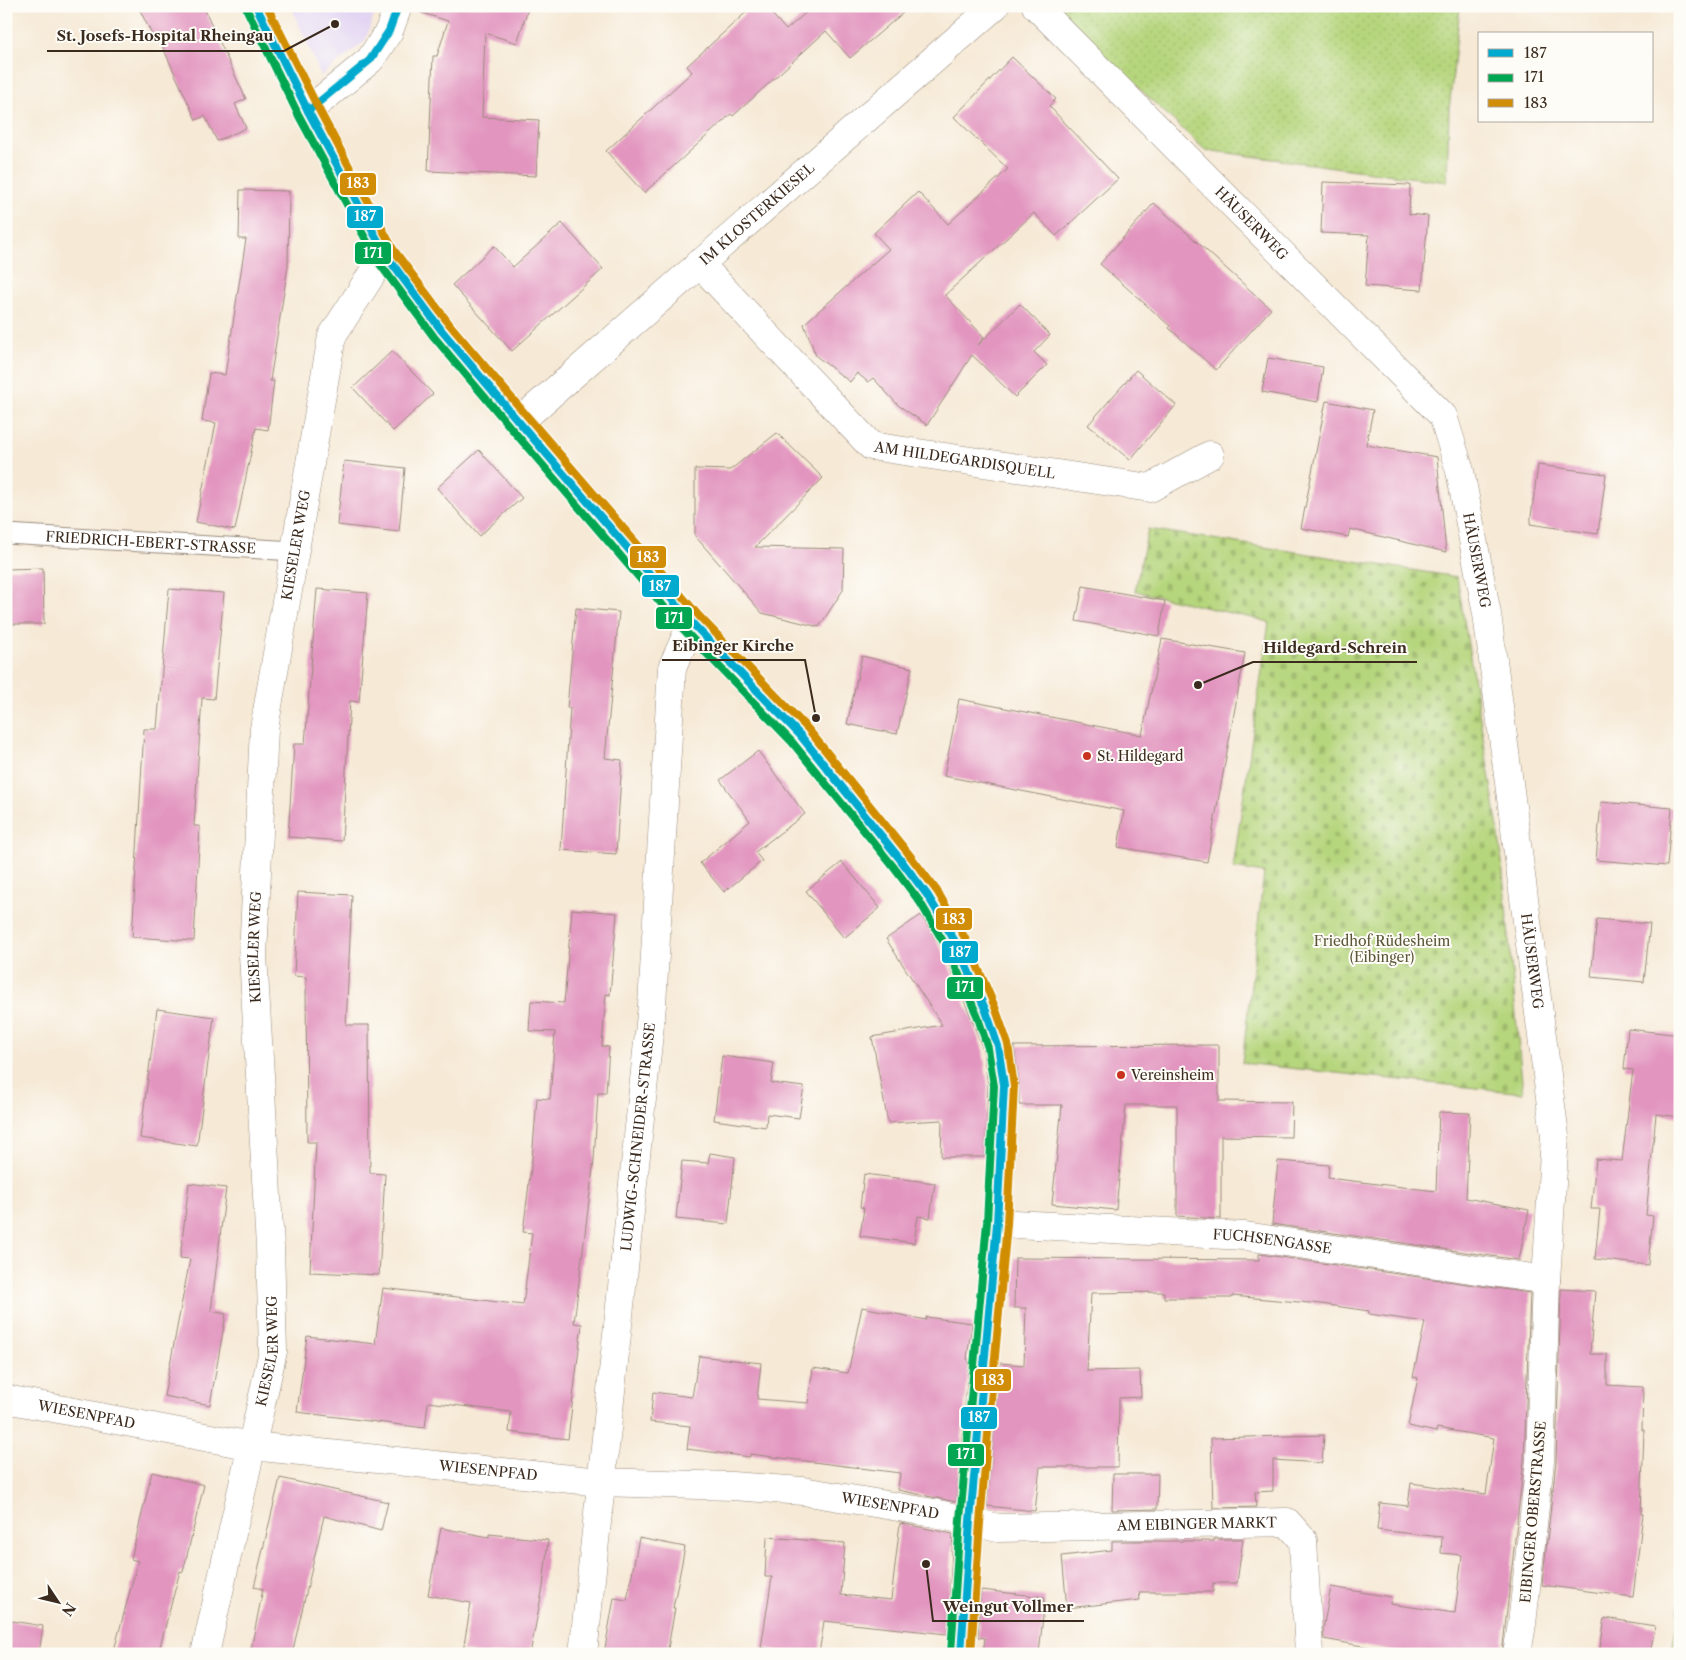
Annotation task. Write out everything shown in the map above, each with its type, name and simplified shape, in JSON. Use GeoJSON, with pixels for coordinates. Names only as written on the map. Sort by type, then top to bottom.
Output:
{"type":"FeatureCollection","features":[{"type":"Feature","properties":{"kind":"street"},"geometry":{"type":"LineString","coordinates":[[256,6],[308,112],[384,254],[442,331],[519,422],[692,623],[800,735],[900,859],[928,896],[956,943],[986,1012],[998,1046],[1004,1086],[997,1223],[970,1521],[961,1654]]}},
{"type":"Feature","properties":{"kind":"street"},"geometry":{"type":"LineString","coordinates":[[308,112],[370,60],[389,31],[398,6]]}},
{"type":"Feature","properties":{"kind":"street","name":"IM KLOSTERKIESEL"},"geometry":{"type":"LineString","coordinates":[[519,422],[995,6]]}},
{"type":"Feature","properties":{"kind":"street","name":"HÄUSERWEG"},"geometry":{"type":"LineString","coordinates":[[1036,6],[1443,416],[1460,471],[1487,614],[1555,1136],[1546,1280]]}},
{"type":"Feature","properties":{"kind":"street","name":"KIESELER WEG"},"geometry":{"type":"LineString","coordinates":[[205,1654],[273,1351],[270,1247],[253,955],[264,729],[332,336],[384,254]]}},
{"type":"Feature","properties":{"kind":"street","name":"AM HILDEGARDISQUELL"},"geometry":{"type":"LineString","coordinates":[[700,263],[870,446],[1150,488],[1210,455]]}},
{"type":"Feature","properties":{"kind":"street","name":"LUDWIG-SCHNEIDER-STRASSE"},"geometry":{"type":"LineString","coordinates":[[583,1654],[652,1005],[672,668],[692,623]]}},
{"type":"Feature","properties":{"kind":"street","name":"FUCHSENGASSE"},"geometry":{"type":"LineString","coordinates":[[997,1223],[1246,1236],[1546,1280]]}},
{"type":"Feature","properties":{"kind":"street","name":"EIBINGER OBERSTRASSE"},"geometry":{"type":"LineString","coordinates":[[1517,1654],[1540,1461],[1546,1280]]}},
{"type":"Feature","properties":{"kind":"street","name":"WIESENPFAD"},"geometry":{"type":"LineString","coordinates":[[6,1399],[252,1446],[600,1482],[732,1486],[802,1491],[934,1513],[970,1521]]}},
{"type":"Feature","properties":{"kind":"street","name":"AM EIBINGER MARKT"},"geometry":{"type":"LineString","coordinates":[[970,1521],[998,1528],[1287,1522],[1302,1540],[1309,1654]]}},
{"type":"Feature","properties":{"kind":"lane","name":"FRIEDRICH-EBERT-STRASSE"},"geometry":{"type":"LineString","coordinates":[[6,534],[295,551]]}},
{"type":"Feature","properties":{"kind":"shaded area"},"geometry":{"type":"Polygon","coordinates":[[[291,6],[377,6],[365,41],[321,76],[291,6]]]}},
{"type":"Feature","properties":{"kind":"green space"},"geometry":{"type":"Polygon","coordinates":[[[1056,6],[1460,6],[1449,111],[1447,182],[1205,150],[1068,22],[1056,6]]]}},
{"type":"Feature","properties":{"kind":"green space","name":"Friedhof Rüdesheim (Eibinger)"},"geometry":{"type":"Polygon","coordinates":[[[1148,529],[1457,577],[1500,841],[1523,1093],[1242,1063],[1264,873],[1233,868],[1269,622],[1135,591],[1148,529]]]}},
{"type":"Feature","properties":{"kind":"green space"},"geometry":{"type":"Polygon","coordinates":[[[1680,1599],[1680,1654],[1672,1654],[1680,1599]]]}},
{"type":"Feature","properties":{"kind":"building"},"geometry":{"type":"Polygon","coordinates":[[[138,6],[203,6],[246,99],[235,104],[246,128],[217,141],[205,116],[196,120],[159,39],[155,41],[138,6]]]}},
{"type":"Feature","properties":{"kind":"building"},"geometry":{"type":"Polygon","coordinates":[[[420,6],[529,6],[517,43],[485,33],[482,117],[539,120],[536,176],[428,171],[433,56],[437,56],[448,21],[419,12],[420,6]]]}},
{"type":"Feature","properties":{"kind":"building"},"geometry":{"type":"Polygon","coordinates":[[[753,6],[765,6],[786,30],[809,10],[805,6],[911,6],[850,58],[826,31],[733,116],[731,114],[644,193],[606,151],[692,72],[687,66],[753,6]]]}},
{"type":"Feature","properties":{"kind":"building"},"geometry":{"type":"Polygon","coordinates":[[[1012,57],[1056,99],[1049,106],[1118,179],[1056,236],[1034,213],[945,295],[984,337],[978,345],[1020,304],[1050,335],[1034,352],[1047,365],[1015,397],[972,355],[927,425],[898,405],[873,378],[868,382],[857,373],[850,382],[816,356],[804,324],[889,249],[874,233],[918,192],[948,224],[1008,169],[954,117],[1012,57]]]}},
{"type":"Feature","properties":{"kind":"building"},"geometry":{"type":"Polygon","coordinates":[[[1323,182],[1410,185],[1409,214],[1428,216],[1422,290],[1365,286],[1369,235],[1321,233],[1323,182]]]}},
{"type":"Feature","properties":{"kind":"building"},"geometry":{"type":"Polygon","coordinates":[[[240,190],[289,191],[288,266],[270,381],[274,381],[268,430],[256,428],[235,530],[196,522],[216,423],[202,421],[209,373],[225,375],[246,239],[239,239],[240,190]]]}},
{"type":"Feature","properties":{"kind":"building"},"geometry":{"type":"Polygon","coordinates":[[[1154,203],[1271,309],[1216,370],[1100,264],[1154,203]]]}},
{"type":"Feature","properties":{"kind":"building"},"geometry":{"type":"Polygon","coordinates":[[[562,223],[603,269],[512,351],[452,285],[494,246],[513,267],[562,223]]]}},
{"type":"Feature","properties":{"kind":"building"},"geometry":{"type":"Polygon","coordinates":[[[392,351],[433,394],[393,431],[353,388],[392,351]]]}},
{"type":"Feature","properties":{"kind":"building"},"geometry":{"type":"Polygon","coordinates":[[[1268,358],[1323,367],[1318,402],[1262,392],[1268,358]]]}},
{"type":"Feature","properties":{"kind":"building"},"geometry":{"type":"Polygon","coordinates":[[[1136,370],[1176,405],[1130,460],[1088,425],[1136,370]]]}},
{"type":"Feature","properties":{"kind":"building"},"geometry":{"type":"Polygon","coordinates":[[[1326,401],[1373,410],[1366,445],[1437,457],[1446,552],[1350,529],[1348,537],[1301,528],[1326,401]]]}},
{"type":"Feature","properties":{"kind":"building"},"geometry":{"type":"Polygon","coordinates":[[[777,433],[823,478],[755,547],[844,549],[843,590],[819,627],[762,613],[695,536],[695,469],[730,470],[777,433]]]}},
{"type":"Feature","properties":{"kind":"building"},"geometry":{"type":"Polygon","coordinates":[[[479,450],[522,498],[479,536],[437,488],[479,450]]]}},
{"type":"Feature","properties":{"kind":"building"},"geometry":{"type":"Polygon","coordinates":[[[344,461],[405,468],[399,532],[337,525],[344,461]]]}},
{"type":"Feature","properties":{"kind":"building"},"geometry":{"type":"Polygon","coordinates":[[[1538,465],[1606,474],[1598,534],[1530,524],[1538,465]]]}},
{"type":"Feature","properties":{"kind":"building"},"geometry":{"type":"Polygon","coordinates":[[[43,568],[44,624],[6,624],[6,569],[43,568]]]}},
{"type":"Feature","properties":{"kind":"building"},"geometry":{"type":"Polygon","coordinates":[[[1083,586],[1165,601],[1159,636],[1076,621],[1083,586]]]}},
{"type":"Feature","properties":{"kind":"building"},"geometry":{"type":"Polygon","coordinates":[[[169,589],[224,593],[214,699],[202,698],[194,826],[200,826],[194,941],[132,937],[144,729],[157,729],[169,589]]]}},
{"type":"Feature","properties":{"kind":"building"},"geometry":{"type":"Polygon","coordinates":[[[317,589],[368,593],[359,702],[350,701],[342,841],[288,837],[294,744],[305,744],[317,589]]]}},
{"type":"Feature","properties":{"kind":"building"},"geometry":{"type":"Polygon","coordinates":[[[576,608],[619,612],[605,758],[622,760],[616,854],[561,850],[570,708],[567,708],[576,608]]]}},
{"type":"Feature","properties":{"kind":"building","name":"St. Hildegard"},"geometry":{"type":"Polygon","coordinates":[[[1162,639],[1245,653],[1207,862],[1118,847],[1124,811],[944,776],[959,699],[1142,735],[1162,639]]]}},
{"type":"Feature","properties":{"kind":"building"},"geometry":{"type":"Polygon","coordinates":[[[862,656],[912,668],[897,734],[847,724],[862,656]]]}},
{"type":"Feature","properties":{"kind":"building"},"geometry":{"type":"Polygon","coordinates":[[[758,751],[805,814],[755,852],[762,861],[724,892],[700,863],[750,821],[720,780],[758,751]]]}},
{"type":"Feature","properties":{"kind":"building"},"geometry":{"type":"Polygon","coordinates":[[[1601,802],[1672,808],[1667,866],[1596,860],[1601,802]]]}},
{"type":"Feature","properties":{"kind":"building"},"geometry":{"type":"Polygon","coordinates":[[[842,862],[880,908],[844,938],[806,891],[842,862]]]}},
{"type":"Feature","properties":{"kind":"building"},"geometry":{"type":"Polygon","coordinates":[[[298,892],[352,895],[346,1025],[369,1025],[370,1173],[385,1174],[379,1275],[310,1272],[316,1142],[307,1142],[306,977],[294,976],[298,892]]]}},
{"type":"Feature","properties":{"kind":"building"},"geometry":{"type":"Polygon","coordinates":[[[572,909],[617,913],[610,995],[606,994],[602,1046],[609,1047],[606,1093],[598,1093],[594,1160],[574,1323],[582,1324],[568,1439],[509,1432],[511,1412],[428,1402],[425,1428],[297,1412],[307,1336],[375,1344],[383,1288],[523,1305],[532,1233],[523,1232],[537,1098],[550,1099],[555,1032],[529,1031],[531,1001],[564,1003],[572,909]]]}},
{"type":"Feature","properties":{"kind":"building"},"geometry":{"type":"Polygon","coordinates":[[[921,915],[942,950],[983,1050],[988,1086],[985,1157],[941,1157],[942,1120],[888,1123],[872,1037],[942,1025],[886,939],[921,915]]]}},
{"type":"Feature","properties":{"kind":"building"},"geometry":{"type":"Polygon","coordinates":[[[1597,919],[1650,924],[1644,982],[1591,977],[1597,919]]]}},
{"type":"Feature","properties":{"kind":"building"},"geometry":{"type":"Polygon","coordinates":[[[157,1009],[214,1017],[197,1146],[140,1138],[157,1009]]]}},
{"type":"Feature","properties":{"kind":"building"},"geometry":{"type":"Polygon","coordinates":[[[1628,1029],[1680,1035],[1680,1117],[1656,1114],[1646,1215],[1653,1216],[1648,1265],[1595,1259],[1600,1209],[1591,1209],[1596,1159],[1622,1161],[1633,1070],[1624,1069],[1628,1029]]]}},
{"type":"Feature","properties":{"kind":"building"},"geometry":{"type":"Polygon","coordinates":[[[1219,1045],[1219,1101],[1292,1102],[1291,1137],[1221,1136],[1221,1219],[1177,1216],[1177,1105],[1126,1105],[1116,1210],[1052,1204],[1062,1105],[1019,1105],[1019,1083],[1014,1046],[1219,1045]]]}},
{"type":"Feature","properties":{"kind":"building"},"geometry":{"type":"Polygon","coordinates":[[[722,1056],[774,1063],[771,1083],[804,1087],[799,1118],[767,1114],[766,1127],[714,1120],[722,1056]]]}},
{"type":"Feature","properties":{"kind":"building"},"geometry":{"type":"Polygon","coordinates":[[[1439,1112],[1470,1113],[1466,1198],[1529,1210],[1519,1260],[1272,1224],[1278,1161],[1329,1165],[1328,1178],[1436,1191],[1439,1112]]]}},
{"type":"Feature","properties":{"kind":"building"},"geometry":{"type":"Polygon","coordinates":[[[710,1153],[735,1157],[728,1224],[676,1219],[682,1161],[708,1163],[710,1153]]]}},
{"type":"Feature","properties":{"kind":"building"},"geometry":{"type":"Polygon","coordinates":[[[864,1174],[935,1183],[930,1218],[918,1216],[914,1243],[860,1236],[864,1208],[860,1207],[864,1174]]]}},
{"type":"Feature","properties":{"kind":"building"},"geometry":{"type":"Polygon","coordinates":[[[189,1183],[226,1188],[211,1311],[226,1314],[210,1405],[164,1396],[190,1259],[180,1258],[189,1183]]]}},
{"type":"Feature","properties":{"kind":"building"},"geometry":{"type":"Polygon","coordinates":[[[1259,1254],[1530,1293],[1524,1460],[1502,1654],[1406,1654],[1324,1639],[1323,1629],[1331,1587],[1391,1597],[1390,1604],[1455,1613],[1462,1555],[1441,1553],[1442,1537],[1377,1530],[1380,1503],[1408,1506],[1411,1483],[1486,1494],[1494,1438],[1437,1428],[1436,1432],[1408,1426],[1418,1378],[1413,1377],[1425,1322],[1369,1314],[1369,1311],[1321,1304],[1232,1296],[1232,1298],[1164,1298],[1164,1292],[1091,1293],[1087,1371],[1140,1370],[1141,1397],[1119,1398],[1118,1467],[1040,1467],[1035,1511],[987,1506],[1000,1363],[1024,1365],[1026,1308],[1014,1308],[1015,1258],[1259,1260],[1259,1254]]]}},
{"type":"Feature","properties":{"kind":"building"},"geometry":{"type":"Polygon","coordinates":[[[1561,1289],[1595,1291],[1590,1354],[1607,1354],[1607,1385],[1643,1387],[1642,1430],[1644,1430],[1641,1514],[1643,1514],[1633,1597],[1542,1585],[1556,1462],[1561,1289]]]}},
{"type":"Feature","properties":{"kind":"building"},"geometry":{"type":"Polygon","coordinates":[[[862,1307],[926,1320],[926,1317],[972,1323],[967,1359],[969,1360],[956,1502],[898,1490],[900,1473],[750,1454],[750,1457],[687,1449],[690,1426],[650,1422],[653,1392],[692,1397],[699,1356],[761,1363],[757,1399],[808,1403],[813,1368],[848,1373],[862,1307]]]}},
{"type":"Feature","properties":{"kind":"building"},"geometry":{"type":"Polygon","coordinates":[[[1324,1435],[1322,1463],[1273,1460],[1273,1491],[1255,1492],[1256,1507],[1213,1508],[1211,1438],[1324,1435]]]}},
{"type":"Feature","properties":{"kind":"building"},"geometry":{"type":"Polygon","coordinates":[[[152,1472],[204,1485],[183,1572],[180,1571],[158,1654],[113,1654],[138,1561],[131,1559],[152,1472]]]}},
{"type":"Feature","properties":{"kind":"building"},"geometry":{"type":"Polygon","coordinates":[[[1113,1474],[1158,1474],[1157,1509],[1112,1510],[1113,1474]]]}},
{"type":"Feature","properties":{"kind":"building"},"geometry":{"type":"Polygon","coordinates":[[[280,1478],[388,1502],[381,1531],[324,1516],[292,1654],[250,1654],[263,1589],[254,1587],[280,1478]]]}},
{"type":"Feature","properties":{"kind":"building"},"geometry":{"type":"Polygon","coordinates":[[[900,1523],[953,1534],[947,1634],[824,1621],[819,1654],[800,1654],[761,1648],[772,1577],[765,1577],[767,1537],[845,1543],[841,1595],[891,1600],[900,1523]]]}},
{"type":"Feature","properties":{"kind":"building"},"geometry":{"type":"Polygon","coordinates":[[[441,1528],[489,1537],[489,1534],[548,1540],[543,1587],[530,1654],[479,1654],[463,1651],[471,1603],[428,1595],[441,1528]]]}},
{"type":"Feature","properties":{"kind":"building"},"geometry":{"type":"Polygon","coordinates":[[[639,1538],[685,1547],[673,1608],[675,1608],[667,1654],[604,1654],[614,1598],[627,1600],[639,1538]]]}},
{"type":"Feature","properties":{"kind":"building"},"geometry":{"type":"Polygon","coordinates":[[[1214,1539],[1243,1539],[1237,1583],[1213,1583],[1213,1592],[1139,1592],[1140,1600],[1067,1608],[1062,1556],[1112,1550],[1112,1541],[1214,1541],[1214,1539]]]}},
{"type":"Feature","properties":{"kind":"building"},"geometry":{"type":"Polygon","coordinates":[[[981,1590],[1045,1597],[1039,1654],[983,1654],[985,1638],[978,1637],[981,1590]]]}},
{"type":"Feature","properties":{"kind":"building"},"geometry":{"type":"Polygon","coordinates":[[[1605,1618],[1655,1626],[1650,1654],[1599,1654],[1605,1618]]]}},
{"type":"Feature","properties":{"kind":"building"},"geometry":{"type":"Polygon","coordinates":[[[6,1620],[43,1626],[39,1654],[6,1654],[6,1620]]]}},
{"type":"Feature","properties":{"kind":"transit line","name":"187"},"geometry":{"type":"LineString","coordinates":[[256,6],[308,111],[385,254],[442,331],[519,422],[692,623],[800,735],[900,859],[928,896],[956,943],[986,1011],[998,1046],[1004,1085],[997,1223],[970,1521],[961,1654]]}},
{"type":"Feature","properties":{"kind":"transit line","name":"183"},"geometry":{"type":"LineString","coordinates":[[267,6],[317,106],[393,249],[450,325],[527,416],[699,616],[808,729],[908,853],[937,891],[965,938],[995,1007],[1008,1044],[1014,1086],[1007,1224],[980,1522],[971,1654]]}},
{"type":"Feature","properties":{"kind":"transit line","name":"187"},"geometry":{"type":"LineString","coordinates":[[308,111],[370,60],[389,31],[398,6]]}},
{"type":"Feature","properties":{"kind":"transit line","name":"171"},"geometry":{"type":"LineString","coordinates":[[247,10],[299,116],[377,260],[434,337],[511,428],[684,630],[792,742],[892,865],[920,902],[947,948],[977,1015],[988,1048],[994,1086],[987,1222],[960,1520],[951,1653]]}},
{"type":"Feature","properties":{"kind":"place","name":"St. Josefs-Hospital Rheingau"},"geometry":{"type":"Point","coordinates":[335,24]}},
{"type":"Feature","properties":{"kind":"place","name":"Hildegard-Schrein"},"geometry":{"type":"Point","coordinates":[1198,685]}},
{"type":"Feature","properties":{"kind":"place","name":"Eibinger Kirche"},"geometry":{"type":"Point","coordinates":[816,718]}},
{"type":"Feature","properties":{"kind":"place","name":"St. Hildegard"},"geometry":{"type":"Point","coordinates":[1087,756]}},
{"type":"Feature","properties":{"kind":"place","name":"Vereinsheim"},"geometry":{"type":"Point","coordinates":[1121,1075]}},
{"type":"Feature","properties":{"kind":"place","name":"Weingut Vollmer"},"geometry":{"type":"Point","coordinates":[926,1564]}}]}
